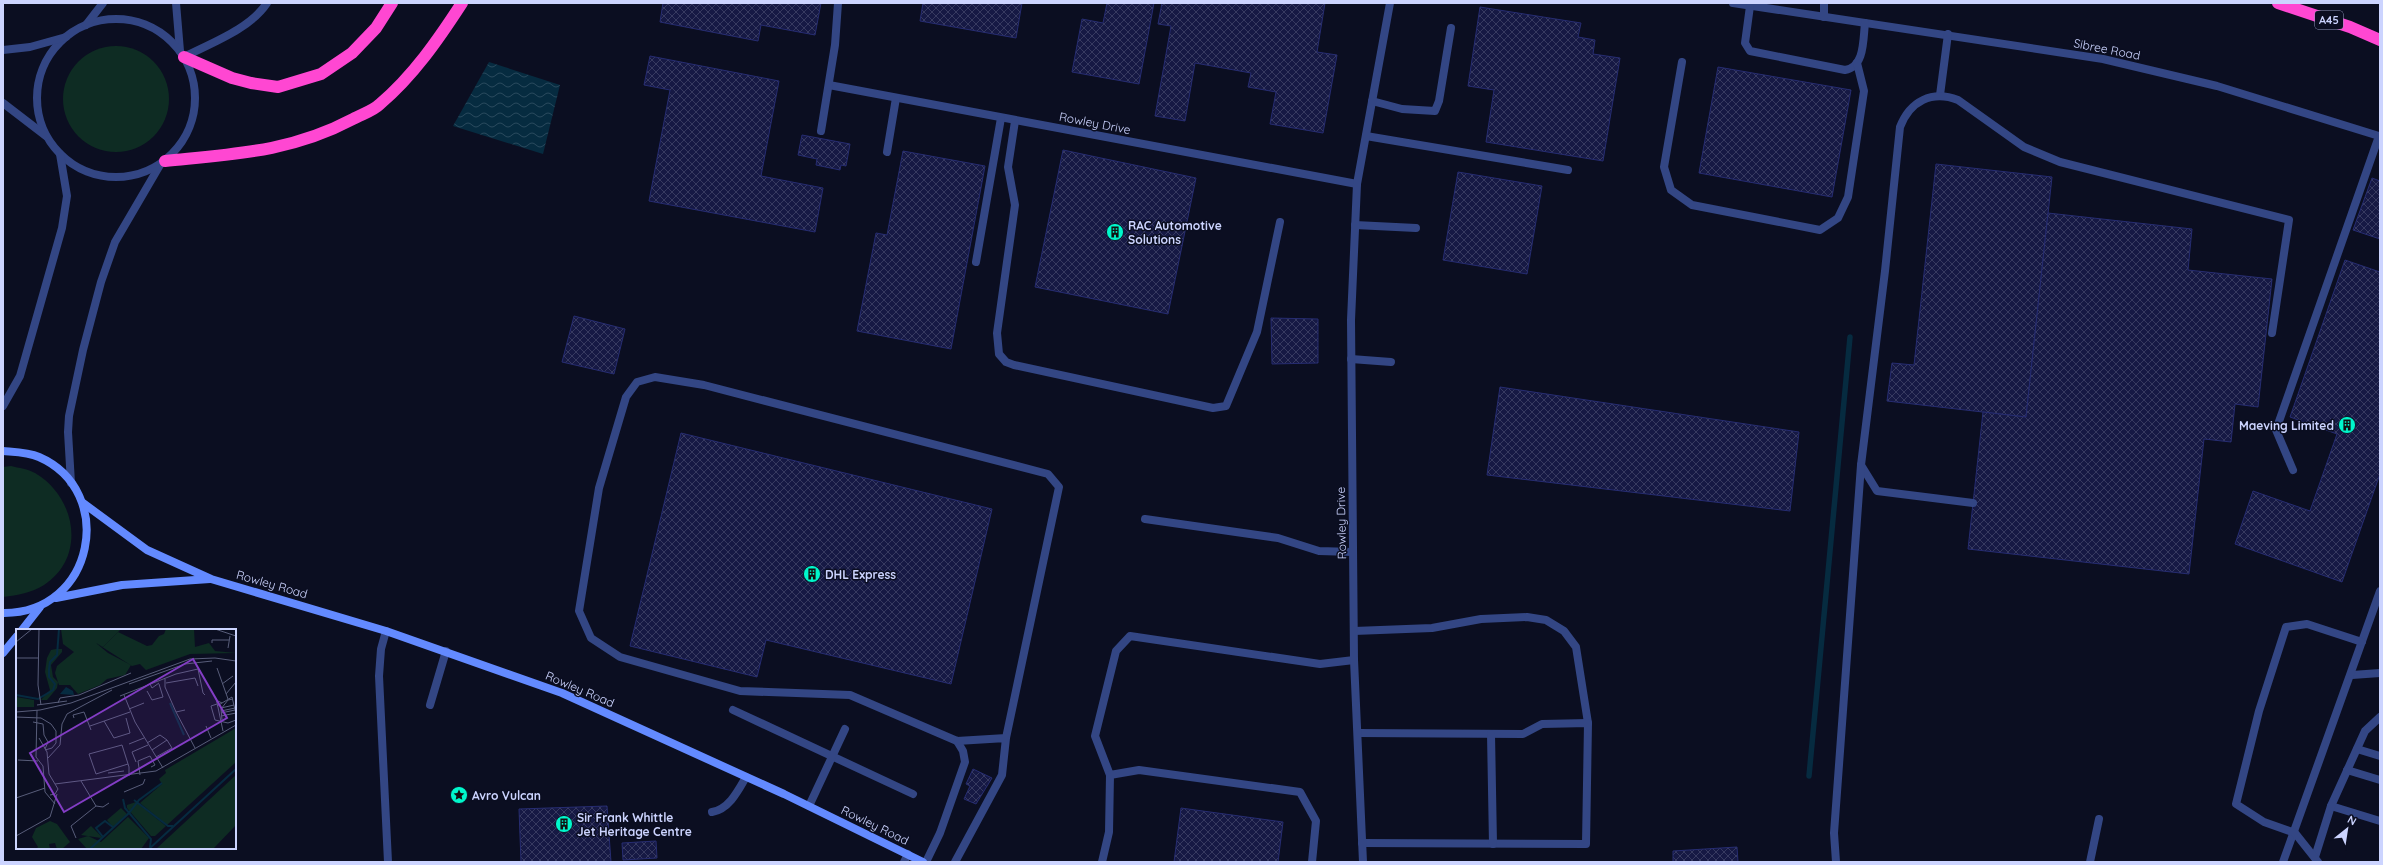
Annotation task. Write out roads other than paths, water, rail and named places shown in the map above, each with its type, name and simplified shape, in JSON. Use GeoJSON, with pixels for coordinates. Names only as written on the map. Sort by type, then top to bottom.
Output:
{"type":"FeatureCollection","features":[{"type":"Feature","properties":{"kind":"highway"},"geometry":{"type":"LineString","coordinates":[[182,54],[232,78],[251,83],[278,87],[321,74],[352,54],[376,28],[392,3]]}},
{"type":"Feature","properties":{"kind":"highway"},"geometry":{"type":"LineString","coordinates":[[162,163],[284,147],[327,133],[378,106],[409,76],[440,37],[462,3]]}},
{"type":"Feature","properties":{"kind":"highway","name":"A45"},"geometry":{"type":"LineString","coordinates":[[2278,3],[2350,27],[2380,40]]}},
{"type":"Feature","properties":{"kind":"street"},"geometry":{"type":"LineString","coordinates":[[86,25],[103,3]]}},
{"type":"Feature","properties":{"kind":"street"},"geometry":{"type":"LineString","coordinates":[[71,483],[68,432],[69,416],[83,350],[101,282],[115,242],[162,163],[181,145],[192,124],[196,101],[193,79],[182,54],[176,3]]}},
{"type":"Feature","properties":{"kind":"street"},"geometry":{"type":"LineString","coordinates":[[182,54],[239,28],[261,12],[267,3]]}},
{"type":"Feature","properties":{"kind":"street"},"geometry":{"type":"LineString","coordinates":[[821,131],[835,45],[838,3]]}},
{"type":"Feature","properties":{"kind":"street","name":"Rowley Drive"},"geometry":{"type":"LineString","coordinates":[[1363,862],[1354,660],[1351,359],[1355,225],[1357,184],[1390,3]]}},
{"type":"Feature","properties":{"kind":"street","name":"Sibree Road"},"geometry":{"type":"LineString","coordinates":[[1733,3],[1948,34],[2111,60],[2217,86],[2379,136],[2276,430],[2293,470]]}},
{"type":"Feature","properties":{"kind":"street"},"geometry":{"type":"LineString","coordinates":[[1824,3],[1824,17]]}},
{"type":"Feature","properties":{"kind":"street"},"geometry":{"type":"LineString","coordinates":[[1750,6],[1745,43],[1750,51],[1845,70],[1850,69],[1857,63]]}},
{"type":"Feature","properties":{"kind":"street"},"geometry":{"type":"LineString","coordinates":[[3,50],[30,47],[66,37],[86,25],[106,20],[127,20],[147,25],[165,36],[182,54]]}},
{"type":"Feature","properties":{"kind":"street"},"geometry":{"type":"LineString","coordinates":[[1682,62],[1664,167],[1671,190],[1692,205],[1820,230],[1838,218],[1848,197],[1864,91],[1857,63],[1865,23]]}},
{"type":"Feature","properties":{"kind":"street"},"geometry":{"type":"LineString","coordinates":[[1372,102],[1402,109],[1435,111],[1439,101],[1451,28]]}},
{"type":"Feature","properties":{"kind":"street"},"geometry":{"type":"LineString","coordinates":[[1940,95],[1948,34]]}},
{"type":"Feature","properties":{"kind":"street"},"geometry":{"type":"LineString","coordinates":[[66,37],[51,53],[41,72],[37,94],[39,116],[47,136],[60,154],[77,167],[97,175],[119,178],[140,174],[162,163]]}},
{"type":"Feature","properties":{"kind":"street","name":"Rowley Drive"},"geometry":{"type":"LineString","coordinates":[[828,86],[1357,184]]}},
{"type":"Feature","properties":{"kind":"street"},"geometry":{"type":"LineString","coordinates":[[1836,862],[1834,833],[1861,464],[1886,263],[1900,128],[1904,116],[1912,107],[1930,97],[1940,95],[1958,100],[2024,147],[2060,162],[2289,220],[2272,333]]}},
{"type":"Feature","properties":{"kind":"street"},"geometry":{"type":"LineString","coordinates":[[888,152],[896,98]]}},
{"type":"Feature","properties":{"kind":"street"},"geometry":{"type":"LineString","coordinates":[[3,103],[47,136]]}},
{"type":"Feature","properties":{"kind":"street"},"geometry":{"type":"LineString","coordinates":[[976,262],[1001,118]]}},
{"type":"Feature","properties":{"kind":"street"},"geometry":{"type":"LineString","coordinates":[[1015,120],[1008,167],[1015,205],[996,333],[999,354],[1006,362],[1212,408],[1226,406],[1257,332],[1280,222]]}},
{"type":"Feature","properties":{"kind":"street"},"geometry":{"type":"LineString","coordinates":[[1366,136],[1568,170]]}},
{"type":"Feature","properties":{"kind":"street"},"geometry":{"type":"LineString","coordinates":[[3,406],[20,376],[62,228],[67,196],[60,154]]}},
{"type":"Feature","properties":{"kind":"street"},"geometry":{"type":"LineString","coordinates":[[1355,225],[1416,228]]}},
{"type":"Feature","properties":{"kind":"street"},"geometry":{"type":"LineString","coordinates":[[1351,359],[1391,362]]}},
{"type":"Feature","properties":{"kind":"street"},"geometry":{"type":"LineString","coordinates":[[955,862],[1002,775],[1006,738],[1059,488],[1048,474],[704,385],[655,377],[637,382],[626,397],[599,488],[578,611],[591,638],[620,657],[740,692],[850,696],[957,741],[1006,738]]}},
{"type":"Feature","properties":{"kind":"street"},"geometry":{"type":"LineString","coordinates":[[3,451],[39,457],[57,469],[71,483],[82,503],[88,524],[81,565],[71,583],[56,598],[40,607],[18,613],[3,613]]}},
{"type":"Feature","properties":{"kind":"street"},"geometry":{"type":"LineString","coordinates":[[1861,464],[1877,490],[1973,503]]}},
{"type":"Feature","properties":{"kind":"street","name":"Rowley Road"},"geometry":{"type":"LineString","coordinates":[[82,503],[147,550],[211,579],[386,631],[562,693],[809,806],[906,858],[923,862]]}},
{"type":"Feature","properties":{"kind":"street"},"geometry":{"type":"LineString","coordinates":[[1145,519],[1278,538],[1319,551],[1353,552]]}},
{"type":"Feature","properties":{"kind":"street","name":"Rowley Road"},"geometry":{"type":"LineString","coordinates":[[56,598],[122,585],[211,579]]}},
{"type":"Feature","properties":{"kind":"street"},"geometry":{"type":"LineString","coordinates":[[2283,862],[2295,833],[2379,597]]}},
{"type":"Feature","properties":{"kind":"street"},"geometry":{"type":"LineString","coordinates":[[23,629],[40,607]]}},
{"type":"Feature","properties":{"kind":"street"},"geometry":{"type":"LineString","coordinates":[[1354,631],[1432,628],[1481,619],[1527,617],[1546,620],[1564,631],[1576,646],[1588,723],[1586,844],[1362,843]]}},
{"type":"Feature","properties":{"kind":"street"},"geometry":{"type":"LineString","coordinates":[[2316,859],[2295,833],[2264,822],[2236,804],[2259,711],[2286,627],[2307,624],[2362,642]]}},
{"type":"Feature","properties":{"kind":"street"},"geometry":{"type":"LineString","coordinates":[[386,631],[381,649],[379,676],[388,862]]}},
{"type":"Feature","properties":{"kind":"street"},"geometry":{"type":"LineString","coordinates":[[1102,862],[1110,832],[1110,775],[1095,736],[1116,651],[1130,636],[1320,664],[1354,660]]}},
{"type":"Feature","properties":{"kind":"street"},"geometry":{"type":"LineString","coordinates":[[3,653],[16,637]]}},
{"type":"Feature","properties":{"kind":"street"},"geometry":{"type":"LineString","coordinates":[[430,705],[446,651]]}},
{"type":"Feature","properties":{"kind":"street"},"geometry":{"type":"LineString","coordinates":[[2352,675],[2380,673]]}},
{"type":"Feature","properties":{"kind":"street"},"geometry":{"type":"LineString","coordinates":[[734,710],[913,794]]}},
{"type":"Feature","properties":{"kind":"street"},"geometry":{"type":"LineString","coordinates":[[2316,859],[2331,806],[2364,731],[2380,718]]}},
{"type":"Feature","properties":{"kind":"street"},"geometry":{"type":"LineString","coordinates":[[1358,733],[1523,734],[1542,724],[1588,723]]}},
{"type":"Feature","properties":{"kind":"street"},"geometry":{"type":"LineString","coordinates":[[809,806],[845,729]]}},
{"type":"Feature","properties":{"kind":"street"},"geometry":{"type":"LineString","coordinates":[[1491,734],[1493,844]]}},
{"type":"Feature","properties":{"kind":"street"},"geometry":{"type":"LineString","coordinates":[[926,862],[940,833],[965,762],[963,751],[957,741]]}},
{"type":"Feature","properties":{"kind":"street"},"geometry":{"type":"LineString","coordinates":[[2357,749],[2380,756]]}},
{"type":"Feature","properties":{"kind":"street"},"geometry":{"type":"LineString","coordinates":[[1110,775],[1139,770],[1300,792],[1316,821],[1312,862]]}},
{"type":"Feature","properties":{"kind":"street"},"geometry":{"type":"LineString","coordinates":[[2347,770],[2380,780]]}},
{"type":"Feature","properties":{"kind":"street"},"geometry":{"type":"LineString","coordinates":[[712,812],[721,810],[737,794],[746,776]]}},
{"type":"Feature","properties":{"kind":"street"},"geometry":{"type":"LineString","coordinates":[[2331,806],[2380,821]]}},
{"type":"Feature","properties":{"kind":"street"},"geometry":{"type":"LineString","coordinates":[[2090,862],[2099,819]]}},
{"type":"Feature","properties":{"kind":"water"},"geometry":{"type":"Polygon","coordinates":[[[489,62],[560,85],[543,154],[453,126],[489,62]]]}},
{"type":"Feature","properties":{"kind":"waterway"},"geometry":{"type":"LineString","coordinates":[[1809,776],[1850,337]]}},
{"type":"Feature","properties":{"kind":"place","name":"RAC Automotive Solutions"},"geometry":{"type":"Point","coordinates":[1115,232]}},
{"type":"Feature","properties":{"kind":"place","name":"Maeving Limited"},"geometry":{"type":"Point","coordinates":[2347,425]}},
{"type":"Feature","properties":{"kind":"place","name":"DHL Express"},"geometry":{"type":"Point","coordinates":[812,574]}},
{"type":"Feature","properties":{"kind":"place","name":"Avro Vulcan"},"geometry":{"type":"Point","coordinates":[459,795]}},
{"type":"Feature","properties":{"kind":"place","name":"Sir Frank Whittle Jet Heritage Centre"},"geometry":{"type":"Point","coordinates":[564,824]}}]}
